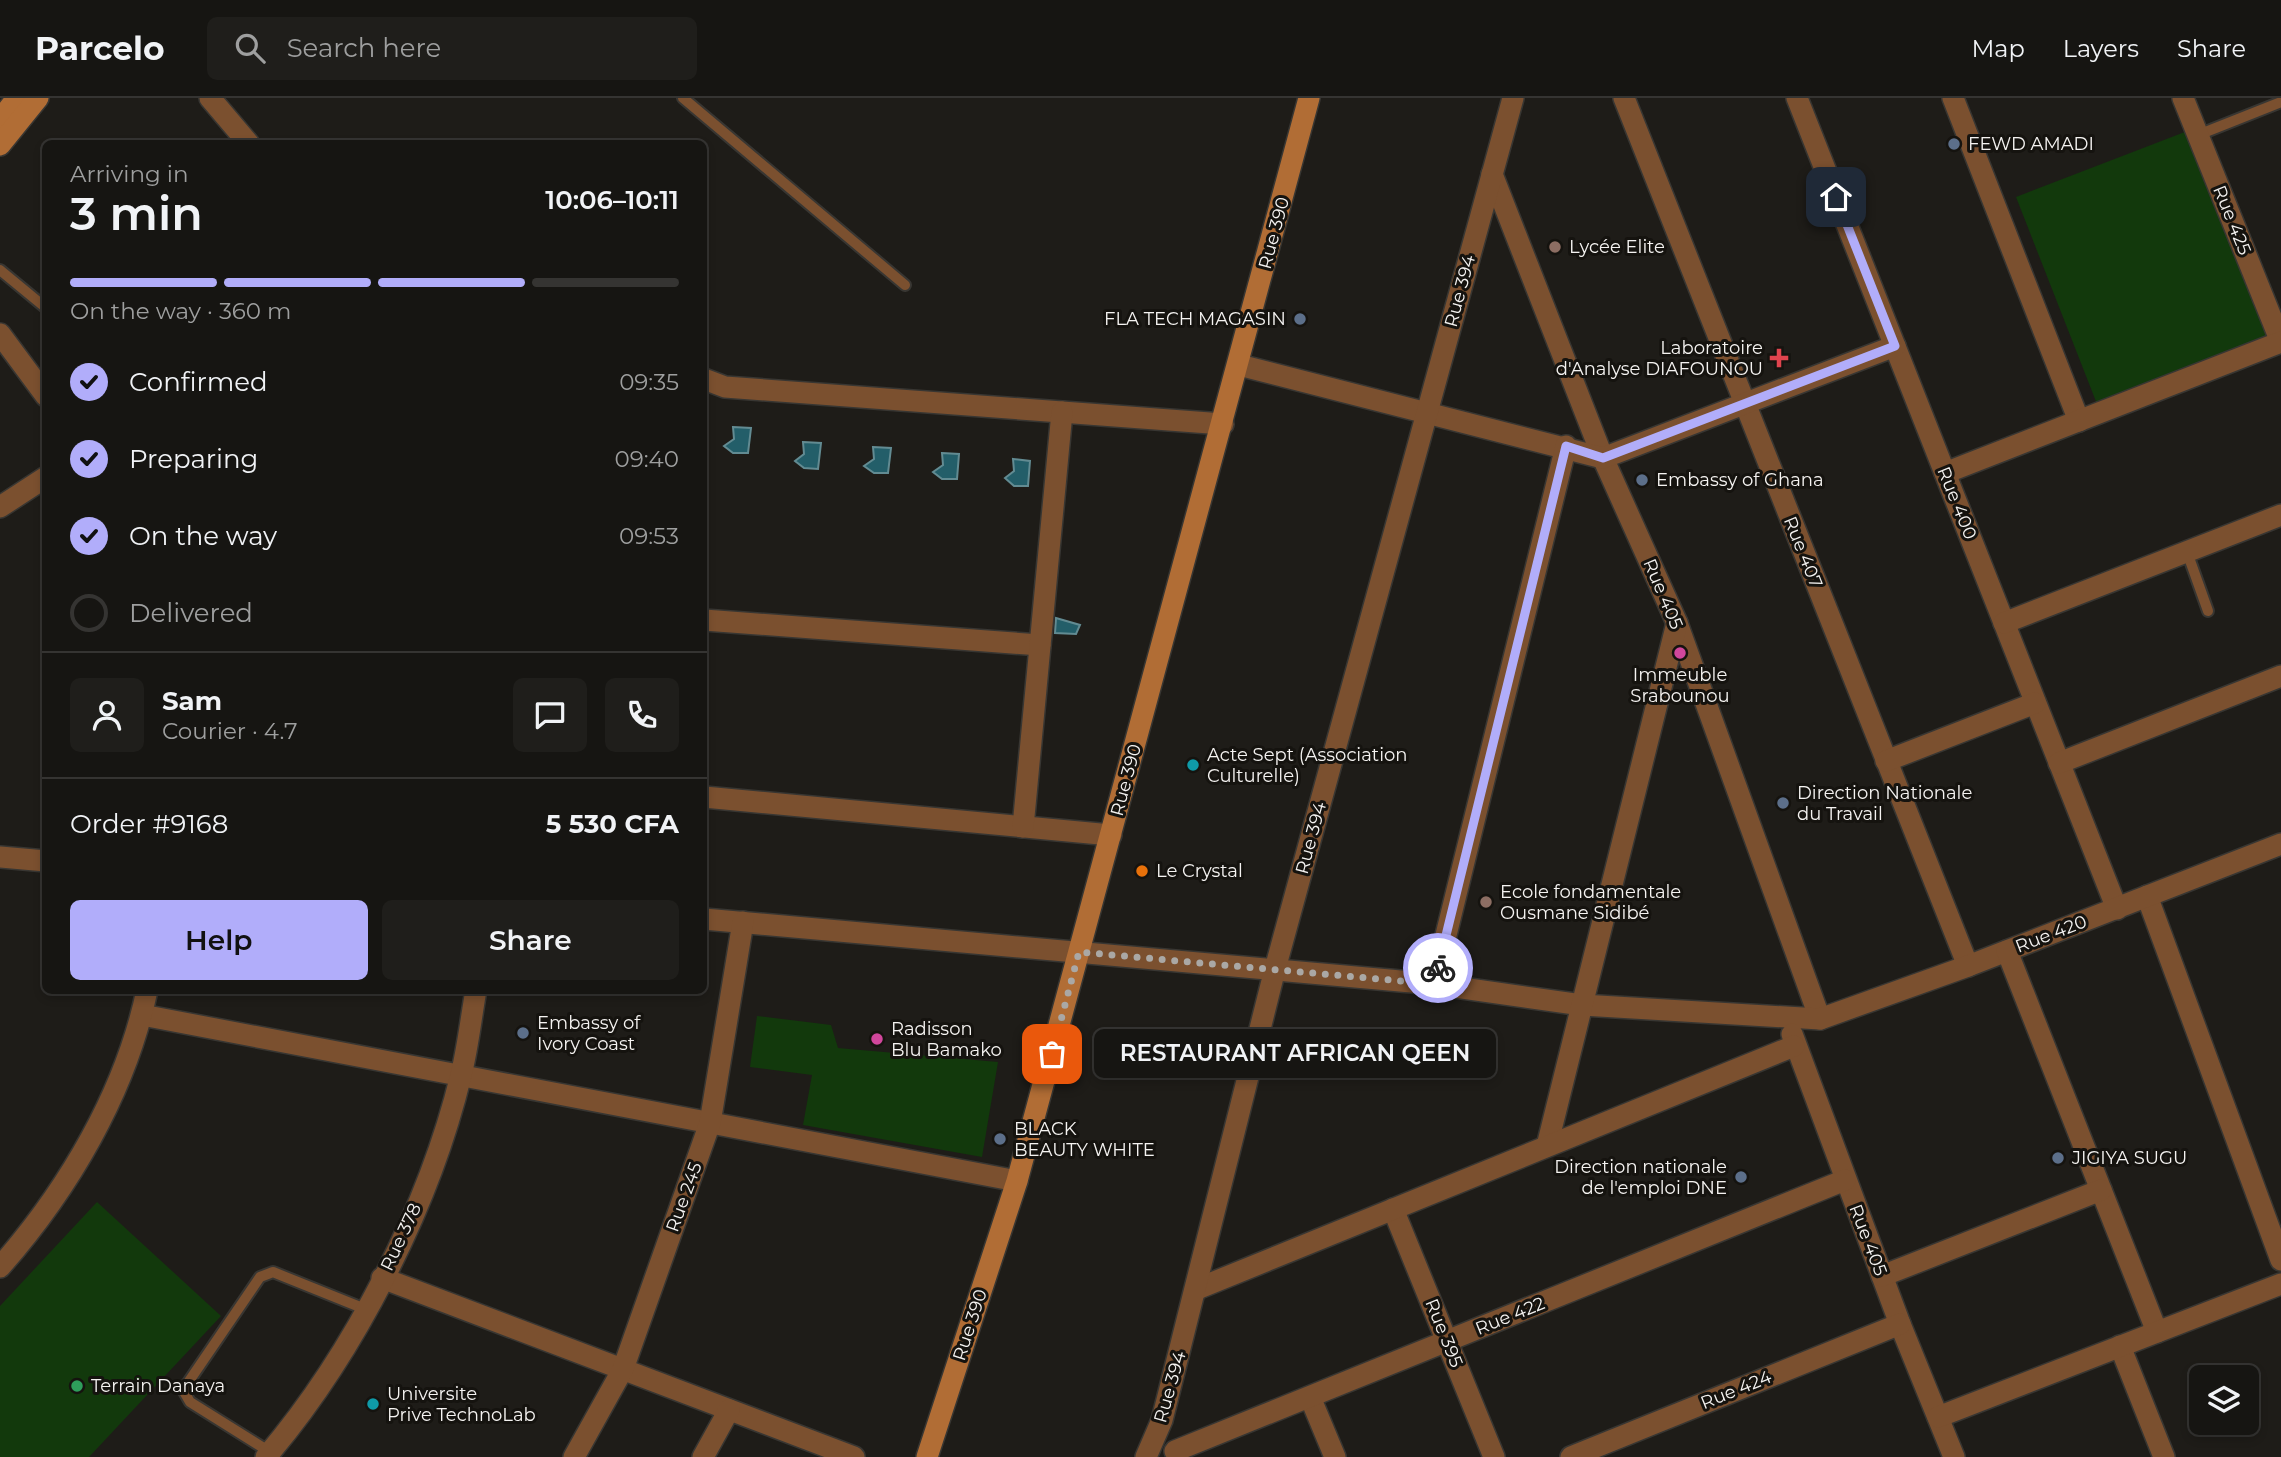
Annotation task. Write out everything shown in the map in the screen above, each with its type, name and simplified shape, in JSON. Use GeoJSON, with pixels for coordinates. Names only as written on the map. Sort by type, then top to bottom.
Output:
{"type":"FeatureCollection","features":[{"type":"Feature","properties":{"kind":"street"},"geometry":{"type":"LineString","coordinates":[[0,120],[17,98]]}},
{"type":"Feature","properties":{"kind":"street"},"geometry":{"type":"LineString","coordinates":[[0,145],[38,98]]}},
{"type":"Feature","properties":{"kind":"street"},"geometry":{"type":"LineString","coordinates":[[210,98],[246,140]]}},
{"type":"Feature","properties":{"kind":"street","name":"Rue 390"},"geometry":{"type":"LineString","coordinates":[[927,1457],[1017,1181],[1309,98]]}},
{"type":"Feature","properties":{"kind":"street","name":"Rue 394"},"geometry":{"type":"LineString","coordinates":[[1146,1457],[1162,1420],[1275,969],[1513,98]]}},
{"type":"Feature","properties":{"kind":"street","name":"Rue 407"},"geometry":{"type":"LineString","coordinates":[[1624,98],[1968,966]]}},
{"type":"Feature","properties":{"kind":"street","name":"Rue 400"},"geometry":{"type":"LineString","coordinates":[[1797,98],[2117,909]]}},
{"type":"Feature","properties":{"kind":"street"},"geometry":{"type":"LineString","coordinates":[[1953,98],[2079,421]]}},
{"type":"Feature","properties":{"kind":"street","name":"Rue 425"},"geometry":{"type":"LineString","coordinates":[[2183,98],[2281,342]]}},
{"type":"Feature","properties":{"kind":"street","name":"Rue 405"},"geometry":{"type":"LineString","coordinates":[[1492,174],[1603,458],[1677,623],[1820,1019]]}},
{"type":"Feature","properties":{"kind":"street"},"geometry":{"type":"LineString","coordinates":[[0,334],[42,391]]}},
{"type":"Feature","properties":{"kind":"street"},"geometry":{"type":"LineString","coordinates":[[1945,473],[2281,342]]}},
{"type":"Feature","properties":{"kind":"street"},"geometry":{"type":"LineString","coordinates":[[1239,365],[1566,446],[1603,458],[1895,346]]}},
{"type":"Feature","properties":{"kind":"street"},"geometry":{"type":"LineString","coordinates":[[707,380],[725,387],[1223,424]]}},
{"type":"Feature","properties":{"kind":"street"},"geometry":{"type":"LineString","coordinates":[[1023,827],[1062,412]]}},
{"type":"Feature","properties":{"kind":"street"},"geometry":{"type":"LineString","coordinates":[[1434,984],[1566,446]]}},
{"type":"Feature","properties":{"kind":"street"},"geometry":{"type":"LineString","coordinates":[[0,507],[42,480]]}},
{"type":"Feature","properties":{"kind":"street"},"geometry":{"type":"LineString","coordinates":[[2004,624],[2281,515]]}},
{"type":"Feature","properties":{"kind":"street"},"geometry":{"type":"LineString","coordinates":[[707,620],[1040,645]]}},
{"type":"Feature","properties":{"kind":"street"},"geometry":{"type":"LineString","coordinates":[[1547,1146],[1677,623]]}},
{"type":"Feature","properties":{"kind":"street"},"geometry":{"type":"LineString","coordinates":[[2059,763],[2281,676]]}},
{"type":"Feature","properties":{"kind":"street"},"geometry":{"type":"LineString","coordinates":[[1886,761],[2035,702]]}},
{"type":"Feature","properties":{"kind":"street"},"geometry":{"type":"LineString","coordinates":[[707,797],[1111,835]]}},
{"type":"Feature","properties":{"kind":"street","name":"Rue 420"},"geometry":{"type":"LineString","coordinates":[[707,919],[1434,984],[1582,1005],[1788,1020],[1820,1019],[1968,966],[2281,844]]}},
{"type":"Feature","properties":{"kind":"street"},"geometry":{"type":"LineString","coordinates":[[0,857],[42,861]]}},
{"type":"Feature","properties":{"kind":"street"},"geometry":{"type":"LineString","coordinates":[[2147,897],[2281,1260]]}},
{"type":"Feature","properties":{"kind":"street","name":"Rue 245"},"geometry":{"type":"LineString","coordinates":[[574,1457],[623,1369],[710,1123],[743,922]]}},
{"type":"Feature","properties":{"kind":"street"},"geometry":{"type":"LineString","coordinates":[[2007,951],[2157,1332]]}},
{"type":"Feature","properties":{"kind":"street"},"geometry":{"type":"LineString","coordinates":[[0,1267],[28,1236],[75,1167],[113,1093],[142,1015],[146,994]]}},
{"type":"Feature","properties":{"kind":"street","name":"Rue 378"},"geometry":{"type":"LineString","coordinates":[[271,1455],[333,1366],[382,1278],[425,1185],[461,1075],[475,994]]}},
{"type":"Feature","properties":{"kind":"street"},"geometry":{"type":"LineString","coordinates":[[142,1015],[1017,1181]]}},
{"type":"Feature","properties":{"kind":"street","name":"Rue 405"},"geometry":{"type":"LineString","coordinates":[[1788,1020],[1794,1046],[1954,1457]]}},
{"type":"Feature","properties":{"kind":"street"},"geometry":{"type":"LineString","coordinates":[[1196,1289],[1794,1046]]}},
{"type":"Feature","properties":{"kind":"street","name":"Rue 422"},"geometry":{"type":"LineString","coordinates":[[1176,1454],[1845,1180]]}},
{"type":"Feature","properties":{"kind":"street"},"geometry":{"type":"LineString","coordinates":[[1882,1276],[2101,1190]]}},
{"type":"Feature","properties":{"kind":"street","name":"Rue 395"},"geometry":{"type":"LineString","coordinates":[[1393,1209],[1494,1457]]}},
{"type":"Feature","properties":{"kind":"street"},"geometry":{"type":"LineString","coordinates":[[382,1278],[854,1457]]}},
{"type":"Feature","properties":{"kind":"street"},"geometry":{"type":"LineString","coordinates":[[1938,1417],[2281,1283]]}},
{"type":"Feature","properties":{"kind":"street","name":"Rue 424"},"geometry":{"type":"LineString","coordinates":[[1572,1457],[1900,1324]]}},
{"type":"Feature","properties":{"kind":"street"},"geometry":{"type":"LineString","coordinates":[[2120,1346],[2164,1457]]}},
{"type":"Feature","properties":{"kind":"street"},"geometry":{"type":"LineString","coordinates":[[1310,1397],[1335,1457]]}},
{"type":"Feature","properties":{"kind":"street"},"geometry":{"type":"LineString","coordinates":[[704,1457],[729,1410]]}},
{"type":"Feature","properties":{"kind":"street"},"geometry":{"type":"LineString","coordinates":[[1162,1420],[1176,1454]]}},
{"type":"Feature","properties":{"kind":"lane"},"geometry":{"type":"LineString","coordinates":[[683,98],[905,285]]}},
{"type":"Feature","properties":{"kind":"lane"},"geometry":{"type":"LineString","coordinates":[[2198,135],[2281,102]]}},
{"type":"Feature","properties":{"kind":"lane"},"geometry":{"type":"LineString","coordinates":[[0,270],[42,305]]}},
{"type":"Feature","properties":{"kind":"lane"},"geometry":{"type":"LineString","coordinates":[[2187,552],[2208,611]]}},
{"type":"Feature","properties":{"kind":"lane"},"geometry":{"type":"LineString","coordinates":[[271,1455],[190,1402],[183,1390],[260,1277],[274,1272],[365,1309]]}},
{"type":"Feature","properties":{"kind":"green space"},"geometry":{"type":"Polygon","coordinates":[[[2190,130],[2270,337],[2097,404],[2016,197],[2190,130]]]}},
{"type":"Feature","properties":{"kind":"green space"},"geometry":{"type":"Polygon","coordinates":[[[757,1016],[831,1025],[838,1048],[998,1062],[982,1157],[803,1125],[812,1075],[750,1067],[757,1016]]]}},
{"type":"Feature","properties":{"kind":"green space","name":"Terrain Danaya"},"geometry":{"type":"Polygon","coordinates":[[[97,1202],[221,1316],[89,1457],[0,1457],[0,1306],[97,1202]]]}},
{"type":"Feature","properties":{"kind":"water"},"geometry":{"type":"Polygon","coordinates":[[[733,427],[751,428],[748,453],[733,453],[724,446],[734,439],[733,427]]]}},
{"type":"Feature","properties":{"kind":"water"},"geometry":{"type":"Polygon","coordinates":[[[803,442],[821,443],[818,469],[804,468],[795,461],[804,454],[803,442]]]}},
{"type":"Feature","properties":{"kind":"water"},"geometry":{"type":"Polygon","coordinates":[[[873,447],[891,448],[888,473],[874,473],[864,466],[874,459],[873,447]]]}},
{"type":"Feature","properties":{"kind":"water"},"geometry":{"type":"Polygon","coordinates":[[[942,453],[959,454],[957,479],[942,479],[933,472],[943,465],[942,453]]]}},
{"type":"Feature","properties":{"kind":"water"},"geometry":{"type":"Polygon","coordinates":[[[1013,459],[1030,461],[1028,486],[1014,486],[1005,478],[1014,471],[1013,459]]]}},
{"type":"Feature","properties":{"kind":"water"},"geometry":{"type":"Polygon","coordinates":[[[1056,618],[1080,625],[1076,634],[1055,633],[1056,618]]]}},
{"type":"Feature","properties":{"kind":"way so far"},"geometry":{"type":"LineString","coordinates":[[1052,1054],[1079,952],[1434,984],[1438,968]]}},
{"type":"Feature","properties":{"kind":"place","name":"FEWD AMADI"},"geometry":{"type":"Point","coordinates":[1954,144]}},
{"type":"Feature","properties":{"kind":"place","name":"Lycée Elite"},"geometry":{"type":"Point","coordinates":[1555,247]}},
{"type":"Feature","properties":{"kind":"place","name":"FLA TECH MAGASIN"},"geometry":{"type":"Point","coordinates":[1300,319]}},
{"type":"Feature","properties":{"kind":"place","name":"Laboratoire d'Analyse DIAFOUNOU"},"geometry":{"type":"Point","coordinates":[1779,358]}},
{"type":"Feature","properties":{"kind":"place","name":"Embassy of Ghana"},"geometry":{"type":"Point","coordinates":[1642,480]}},
{"type":"Feature","properties":{"kind":"place","name":"Immeuble Srabounou"},"geometry":{"type":"Point","coordinates":[1680,653]}},
{"type":"Feature","properties":{"kind":"place","name":"Acte Sept (Association Culturelle)"},"geometry":{"type":"Point","coordinates":[1193,765]}},
{"type":"Feature","properties":{"kind":"place","name":"Direction Nationale du Travail"},"geometry":{"type":"Point","coordinates":[1783,803]}},
{"type":"Feature","properties":{"kind":"place","name":"Le Crystal"},"geometry":{"type":"Point","coordinates":[1142,871]}},
{"type":"Feature","properties":{"kind":"place","name":"Ecole fondamentale Ousmane Sidibé"},"geometry":{"type":"Point","coordinates":[1486,902]}},
{"type":"Feature","properties":{"kind":"place","name":"Embassy of Ivory Coast"},"geometry":{"type":"Point","coordinates":[523,1033]}},
{"type":"Feature","properties":{"kind":"place","name":"Radisson Blu Bamako"},"geometry":{"type":"Point","coordinates":[877,1039]}},
{"type":"Feature","properties":{"kind":"place","name":"RESTAURANT AFRICAN QEEN"},"geometry":{"type":"Point","coordinates":[1052,1054]}},
{"type":"Feature","properties":{"kind":"place","name":"BLACK BEAUTY WHITE"},"geometry":{"type":"Point","coordinates":[1000,1139]}},
{"type":"Feature","properties":{"kind":"place","name":"JIGIYA SUGU"},"geometry":{"type":"Point","coordinates":[2058,1158]}},
{"type":"Feature","properties":{"kind":"place","name":"Direction nationale de l'emploi DNE"},"geometry":{"type":"Point","coordinates":[1741,1177]}},
{"type":"Feature","properties":{"kind":"place","name":"Terrain Danaya"},"geometry":{"type":"Point","coordinates":[77,1386]}},
{"type":"Feature","properties":{"kind":"place","name":"Universite Prive TechnoLab"},"geometry":{"type":"Point","coordinates":[373,1404]}},
{"type":"Feature","properties":{"kind":"route"},"geometry":{"type":"LineString","coordinates":[[1438,968],[1566,446],[1603,458],[1895,346],[1836,197]]}}]}
